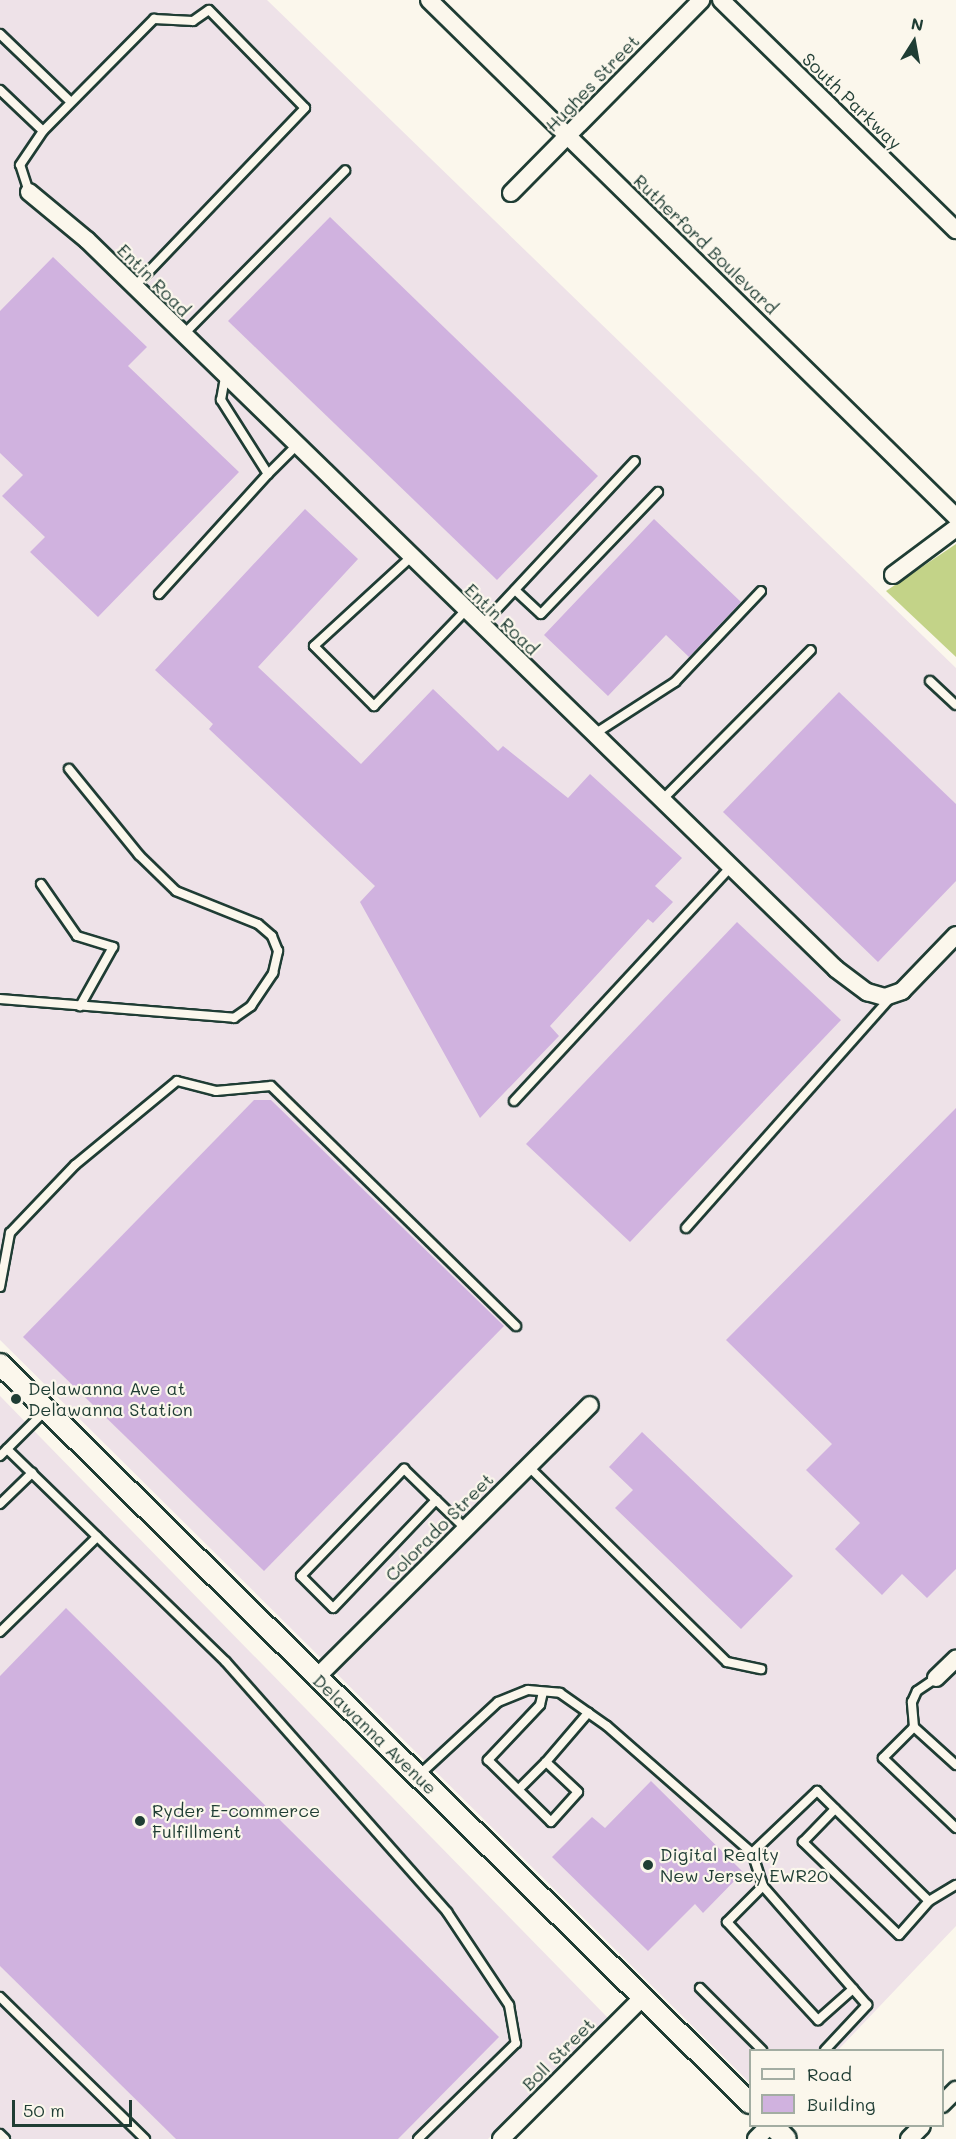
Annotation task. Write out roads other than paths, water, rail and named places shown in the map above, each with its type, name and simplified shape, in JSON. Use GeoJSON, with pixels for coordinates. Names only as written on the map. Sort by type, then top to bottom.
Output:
{"type":"FeatureCollection","features":[{"type":"Feature","properties":{"kind":"street","name":"Rutherford Boulevard"},"geometry":{"type":"LineString","coordinates":[[429,0],[956,516]]}},
{"type":"Feature","properties":{"kind":"street","name":"Hughes Street"},"geometry":{"type":"LineString","coordinates":[[511,193],[701,0]]}},
{"type":"Feature","properties":{"kind":"street","name":"South Parkway"},"geometry":{"type":"LineString","coordinates":[[721,0],[956,230]]}},
{"type":"Feature","properties":{"kind":"street","name":"Entin Road"},"geometry":{"type":"LineString","coordinates":[[29,192],[134,287],[295,447],[480,626],[596,733],[836,969],[867,992],[885,997],[893,994]]}},
{"type":"Feature","properties":{"kind":"street"},"geometry":{"type":"LineString","coordinates":[[893,575],[956,528]]}},
{"type":"Feature","properties":{"kind":"street"},"geometry":{"type":"LineString","coordinates":[[893,994],[902,991],[956,934]]}},
{"type":"Feature","properties":{"kind":"street","name":"Delawanna Avenue"},"geometry":{"type":"LineString","coordinates":[[0,1364],[749,2102]]}},
{"type":"Feature","properties":{"kind":"street","name":"Colorado Street"},"geometry":{"type":"LineString","coordinates":[[317,1677],[590,1405]]}},
{"type":"Feature","properties":{"kind":"street"},"geometry":{"type":"LineString","coordinates":[[936,1678],[956,1659]]}},
{"type":"Feature","properties":{"kind":"street","name":"Boll Street"},"geometry":{"type":"LineString","coordinates":[[501,2139],[643,1997]]}},
{"type":"Feature","properties":{"kind":"street"},"geometry":{"type":"LineString","coordinates":[[944,2102],[956,2090]]}},
{"type":"Feature","properties":{"kind":"street"},"geometry":{"type":"LineString","coordinates":[[756,2139],[770,2127]]}},
{"type":"Feature","properties":{"kind":"street"},"geometry":{"type":"LineString","coordinates":[[772,2127],[786,2139]]}},
{"type":"Feature","properties":{"kind":"street"},"geometry":{"type":"LineString","coordinates":[[909,2139],[921,2127]]}},
{"type":"Feature","properties":{"kind":"lane"},"geometry":{"type":"LineString","coordinates":[[29,192],[20,165],[43,131],[71,102],[154,19],[193,21],[209,10],[305,108],[134,287]]}},
{"type":"Feature","properties":{"kind":"lane"},"geometry":{"type":"LineString","coordinates":[[0,34],[71,102]]}},
{"type":"Feature","properties":{"kind":"lane"},"geometry":{"type":"LineString","coordinates":[[0,90],[43,131]]}},
{"type":"Feature","properties":{"kind":"lane"},"geometry":{"type":"LineString","coordinates":[[183,336],[345,171]]}},
{"type":"Feature","properties":{"kind":"lane"},"geometry":{"type":"LineString","coordinates":[[225,378],[221,400],[268,474]]}},
{"type":"Feature","properties":{"kind":"lane"},"geometry":{"type":"LineString","coordinates":[[159,594],[295,447]]}},
{"type":"Feature","properties":{"kind":"lane"},"geometry":{"type":"LineString","coordinates":[[480,626],[635,461]]}},
{"type":"Feature","properties":{"kind":"lane"},"geometry":{"type":"LineString","coordinates":[[515,590],[541,614],[658,492]]}},
{"type":"Feature","properties":{"kind":"lane"},"geometry":{"type":"LineString","coordinates":[[410,558],[314,646],[374,706],[465,611]]}},
{"type":"Feature","properties":{"kind":"lane"},"geometry":{"type":"LineString","coordinates":[[596,733],[675,682],[761,591]]}},
{"type":"Feature","properties":{"kind":"lane"},"geometry":{"type":"LineString","coordinates":[[662,800],[811,650]]}},
{"type":"Feature","properties":{"kind":"lane"},"geometry":{"type":"LineString","coordinates":[[930,681],[956,705]]}},
{"type":"Feature","properties":{"kind":"lane"},"geometry":{"type":"LineString","coordinates":[[0,999],[234,1018],[264,990],[278,951],[272,936],[258,924],[176,891],[139,855],[69,769]]}},
{"type":"Feature","properties":{"kind":"lane"},"geometry":{"type":"LineString","coordinates":[[514,1101],[731,867]]}},
{"type":"Feature","properties":{"kind":"lane"},"geometry":{"type":"LineString","coordinates":[[41,885],[77,936],[113,947],[113,953],[80,1006]]}},
{"type":"Feature","properties":{"kind":"lane"},"geometry":{"type":"LineString","coordinates":[[686,1228],[893,994]]}},
{"type":"Feature","properties":{"kind":"lane"},"geometry":{"type":"LineString","coordinates":[[0,1287],[10,1233],[75,1165],[177,1081],[216,1092],[271,1086],[516,1326]]}},
{"type":"Feature","properties":{"kind":"lane"},"geometry":{"type":"LineString","coordinates":[[46,1410],[3,1452],[32,1473],[226,1662],[439,1903],[509,2005],[516,2043],[418,2139]]}},
{"type":"Feature","properties":{"kind":"lane"},"geometry":{"type":"LineString","coordinates":[[528,1466],[727,1662],[761,1669]]}},
{"type":"Feature","properties":{"kind":"lane"},"geometry":{"type":"LineString","coordinates":[[436,1500],[333,1608],[301,1576],[404,1469],[465,1528]]}},
{"type":"Feature","properties":{"kind":"lane"},"geometry":{"type":"LineString","coordinates":[[0,1504],[32,1473]]}},
{"type":"Feature","properties":{"kind":"lane"},"geometry":{"type":"LineString","coordinates":[[0,1632],[97,1537]]}},
{"type":"Feature","properties":{"kind":"lane"},"geometry":{"type":"LineString","coordinates":[[936,1678],[917,1690],[912,1702],[914,1727],[956,1765]]}},
{"type":"Feature","properties":{"kind":"lane"},"geometry":{"type":"LineString","coordinates":[[418,1776],[498,1702],[528,1690],[560,1693],[588,1713],[752,1853],[763,1886],[867,2005],[826,2049]]}},
{"type":"Feature","properties":{"kind":"lane"},"geometry":{"type":"LineString","coordinates":[[543,1692],[540,1705],[488,1760],[551,1822],[578,1792],[546,1762]]}},
{"type":"Feature","properties":{"kind":"lane"},"geometry":{"type":"LineString","coordinates":[[519,1789],[546,1762],[588,1713]]}},
{"type":"Feature","properties":{"kind":"lane"},"geometry":{"type":"LineString","coordinates":[[914,1727],[883,1758],[956,1828]]}},
{"type":"Feature","properties":{"kind":"lane"},"geometry":{"type":"LineString","coordinates":[[752,1853],[817,1791],[929,1901]]}},
{"type":"Feature","properties":{"kind":"lane"},"geometry":{"type":"LineString","coordinates":[[836,1809],[803,1842],[899,1935],[929,1901],[956,1885]]}},
{"type":"Feature","properties":{"kind":"lane"},"geometry":{"type":"LineString","coordinates":[[763,1886],[727,1922],[818,2020],[853,1989]]}},
{"type":"Feature","properties":{"kind":"lane"},"geometry":{"type":"LineString","coordinates":[[700,1988],[761,2049]]}},
{"type":"Feature","properties":{"kind":"lane"},"geometry":{"type":"LineString","coordinates":[[0,1997],[145,2139]]}},
{"type":"Feature","properties":{"kind":"lane"},"geometry":{"type":"LineString","coordinates":[[0,2134],[5,2139]]}},
{"type":"Feature","properties":{"kind":"place","name":"Delawanna Ave at Delawanna Station"},"geometry":{"type":"Point","coordinates":[16,1399]}},
{"type":"Feature","properties":{"kind":"place","name":"Ryder E-commerce Fulfillment"},"geometry":{"type":"Point","coordinates":[140,1821]}},
{"type":"Feature","properties":{"kind":"place","name":"Digital Realty New Jersey EWR20"},"geometry":{"type":"Point","coordinates":[648,1865]}}]}
